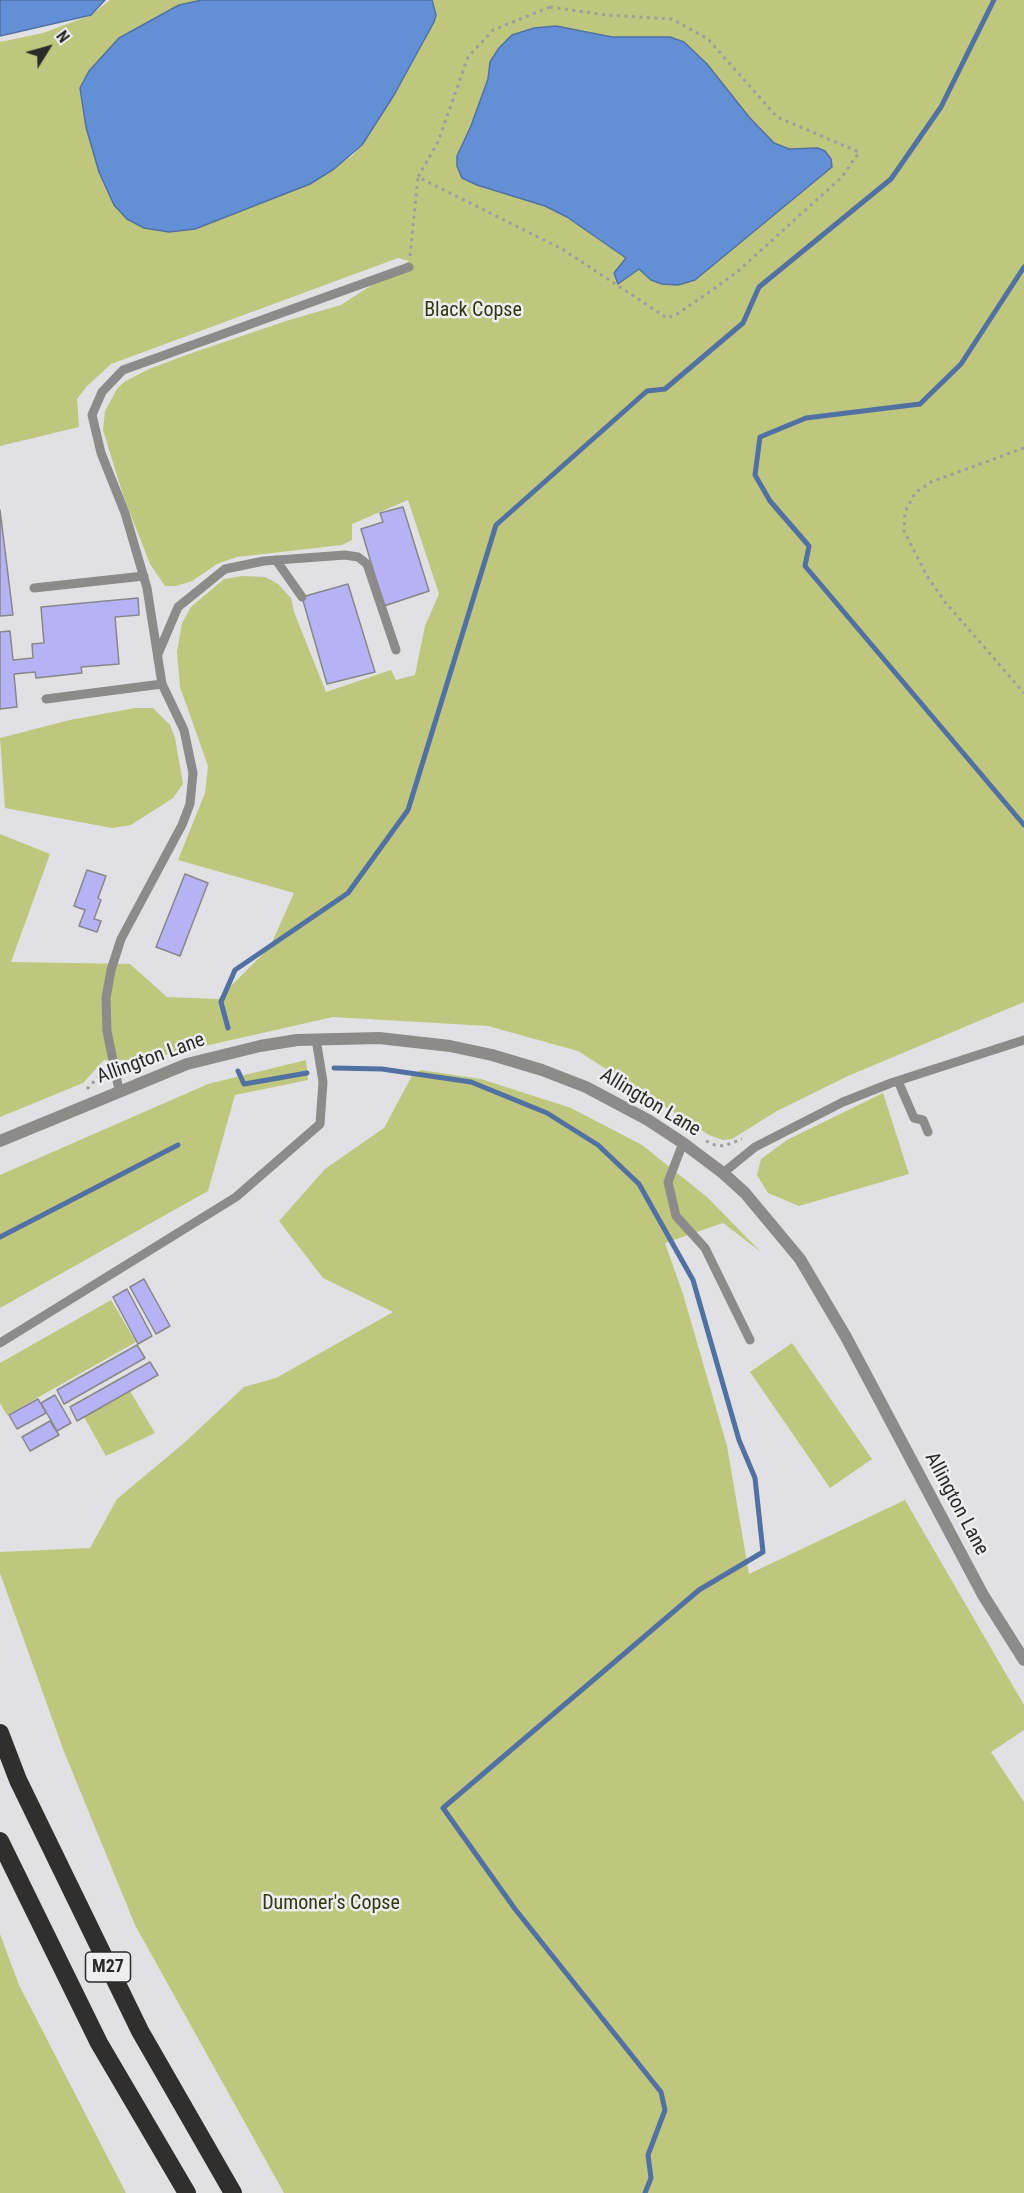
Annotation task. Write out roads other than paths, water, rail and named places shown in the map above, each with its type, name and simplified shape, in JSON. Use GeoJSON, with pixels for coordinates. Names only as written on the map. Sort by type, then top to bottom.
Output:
{"type":"FeatureCollection","features":[{"type":"Feature","properties":{"kind":"highway","name":"M27"},"geometry":{"type":"LineString","coordinates":[[0,1732],[18,1780],[140,2031],[232,2193]]}},
{"type":"Feature","properties":{"kind":"highway","name":"M27"},"geometry":{"type":"LineString","coordinates":[[0,1841],[99,2043],[187,2193]]}},
{"type":"Feature","properties":{"kind":"street","name":"Allington Lane"},"geometry":{"type":"LineString","coordinates":[[0,1141],[119,1090],[187,1064],[220,1054],[260,1046],[316,1039],[379,1038],[450,1046],[492,1055],[542,1070],[586,1087],[648,1120],[723,1173],[745,1193],[800,1259],[821,1292],[983,1595],[1024,1660]]}},
{"type":"Feature","properties":{"kind":"lane"},"geometry":{"type":"LineString","coordinates":[[119,1090],[107,1031],[106,998],[111,970],[121,939],[182,825],[190,804],[193,787],[190,753],[184,730],[162,684],[144,576],[125,513],[101,453],[92,415],[102,392],[123,370],[409,267]]}},
{"type":"Feature","properties":{"kind":"lane"},"geometry":{"type":"LineString","coordinates":[[157,656],[178,607],[225,569],[276,560],[345,555],[363,559],[367,564],[396,650]]}},
{"type":"Feature","properties":{"kind":"lane"},"geometry":{"type":"LineString","coordinates":[[276,560],[302,597]]}},
{"type":"Feature","properties":{"kind":"lane"},"geometry":{"type":"LineString","coordinates":[[33,588],[144,576]]}},
{"type":"Feature","properties":{"kind":"lane"},"geometry":{"type":"LineString","coordinates":[[46,699],[162,684]]}},
{"type":"Feature","properties":{"kind":"lane"},"geometry":{"type":"LineString","coordinates":[[0,1343],[236,1197],[320,1124],[323,1082],[316,1039]]}},
{"type":"Feature","properties":{"kind":"lane"},"geometry":{"type":"LineString","coordinates":[[723,1173],[755,1147],[843,1102],[898,1081],[1024,1040]]}},
{"type":"Feature","properties":{"kind":"lane"},"geometry":{"type":"LineString","coordinates":[[898,1081],[914,1118],[923,1120],[928,1132]]}},
{"type":"Feature","properties":{"kind":"lane"},"geometry":{"type":"LineString","coordinates":[[683,1143],[668,1182],[676,1216],[705,1248],[750,1340]]}},
{"type":"Feature","properties":{"kind":"water"},"geometry":{"type":"Polygon","coordinates":[[[0,0],[105,0],[91,15],[0,36],[0,0]]]}},
{"type":"Feature","properties":{"kind":"water"},"geometry":{"type":"Polygon","coordinates":[[[202,0],[432,0],[436,15],[394,95],[362,145],[334,169],[310,184],[195,229],[169,232],[144,228],[127,219],[114,205],[99,172],[86,127],[80,88],[89,71],[119,38],[179,5],[202,0]]]}},
{"type":"Feature","properties":{"kind":"water"},"geometry":{"type":"Polygon","coordinates":[[[556,26],[612,37],[670,37],[684,42],[707,64],[749,117],[774,143],[789,149],[818,148],[825,151],[831,159],[832,167],[695,280],[678,285],[662,284],[651,280],[639,269],[618,284],[614,273],[626,258],[567,217],[545,206],[477,185],[462,178],[457,166],[457,156],[488,79],[490,62],[499,48],[512,35],[534,28],[556,26]]]}},
{"type":"Feature","properties":{"kind":"waterway"},"geometry":{"type":"LineString","coordinates":[[228,1028],[221,1002],[235,970],[348,893],[408,810],[496,525],[647,391],[665,389],[743,323],[759,287],[891,179],[941,107],[994,0]]}},
{"type":"Feature","properties":{"kind":"waterway"},"geometry":{"type":"LineString","coordinates":[[1024,267],[961,364],[920,404],[806,418],[760,437],[755,475],[770,501],[809,546],[805,566],[1024,825]]}},
{"type":"Feature","properties":{"kind":"waterway"},"geometry":{"type":"LineString","coordinates":[[334,1068],[382,1069],[471,1082],[547,1113],[598,1145],[639,1184],[693,1280],[739,1440],[755,1478],[763,1552],[699,1590],[443,1808],[515,1909],[661,2092],[665,2110],[648,2155],[651,2178],[645,2193]]}},
{"type":"Feature","properties":{"kind":"waterway"},"geometry":{"type":"LineString","coordinates":[[238,1071],[244,1084],[307,1073]]}},
{"type":"Feature","properties":{"kind":"waterway"},"geometry":{"type":"LineString","coordinates":[[0,1237],[178,1145]]}},
{"type":"Feature","properties":{"kind":"park label","name":"Black Copse"},"geometry":{"type":"Point","coordinates":[473,311]}},
{"type":"Feature","properties":{"kind":"park label","name":"Dumoner's Copse"},"geometry":{"type":"Point","coordinates":[331,1904]}}]}
